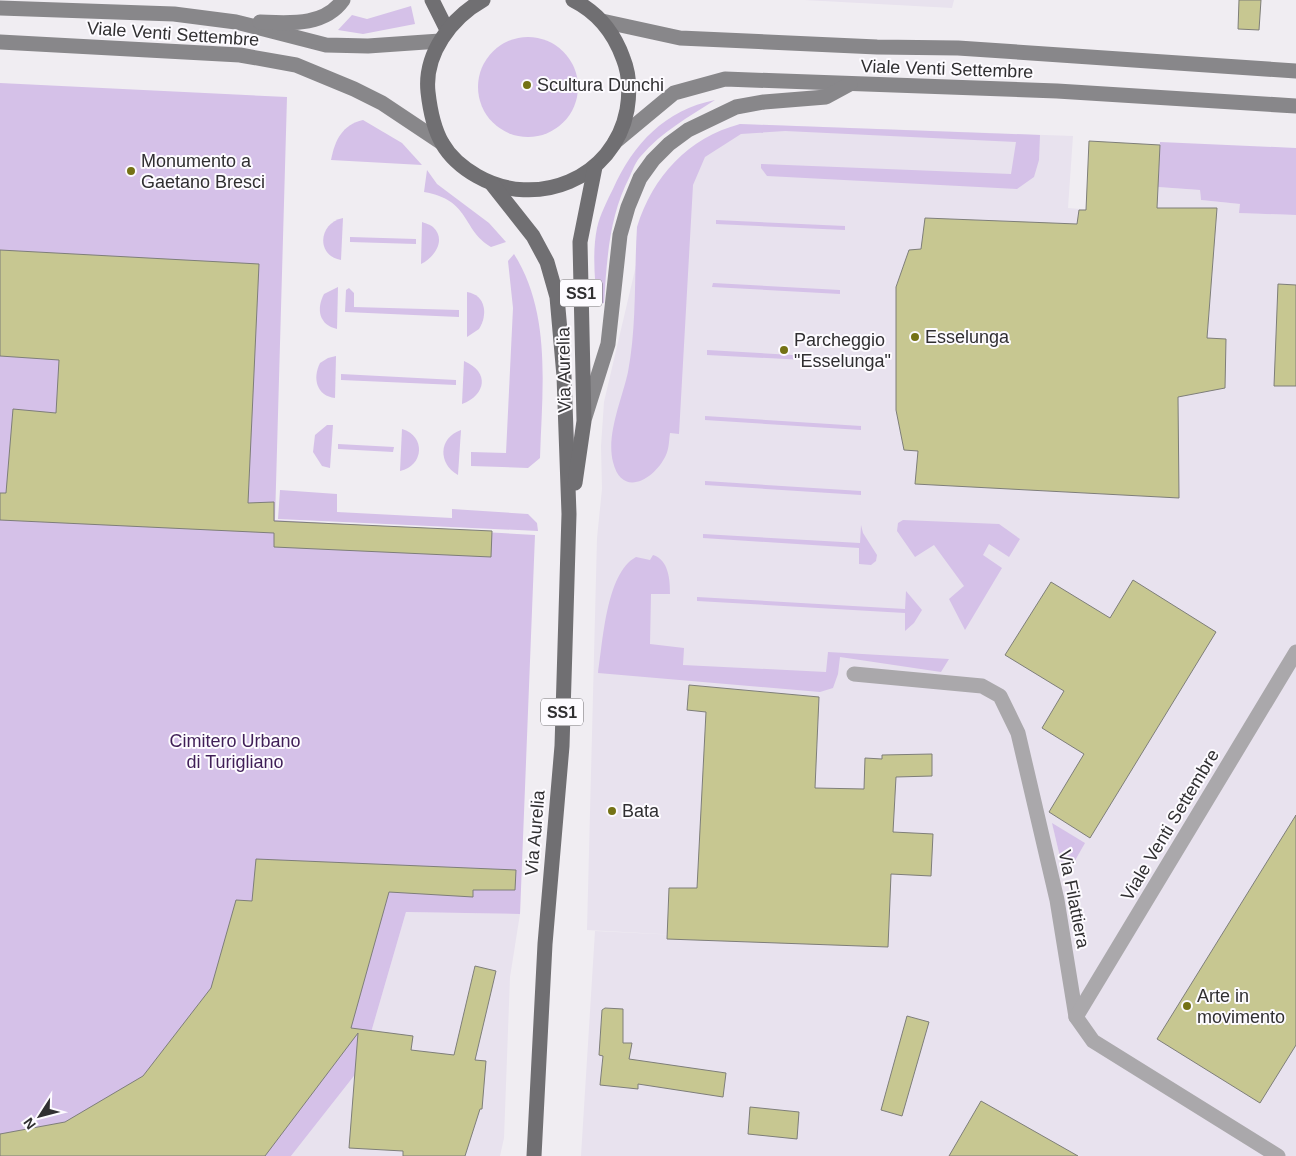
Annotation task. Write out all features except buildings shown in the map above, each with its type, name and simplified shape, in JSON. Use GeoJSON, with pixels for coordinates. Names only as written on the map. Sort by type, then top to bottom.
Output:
{"type":"FeatureCollection","features":[{"type":"Feature","properties":{"kind":"main road"},"geometry":{"type":"LineString","coordinates":[[236,22],[306,23],[329,13],[343,0]]}},
{"type":"Feature","properties":{"kind":"main road"},"geometry":{"type":"LineString","coordinates":[[432,0],[443,35]]}},
{"type":"Feature","properties":{"kind":"main road"},"geometry":{"type":"LineString","coordinates":[[483,0],[472,6],[443,35],[433,55],[427,84],[430,115],[442,143],[466,169],[492,184],[511,190],[531,191],[565,185],[595,167],[616,142],[625,120],[630,94],[627,67],[618,42],[602,21],[573,0]]}},
{"type":"Feature","properties":{"kind":"main road","name":"Viale Venti Settembre"},"geometry":{"type":"LineString","coordinates":[[0,8],[24,5],[174,14],[236,22],[326,45],[368,46],[443,35]]}},
{"type":"Feature","properties":{"kind":"main road","name":"Viale Venti Settembre"},"geometry":{"type":"LineString","coordinates":[[602,21],[680,38],[877,47],[958,48],[1296,71]]}},
{"type":"Feature","properties":{"kind":"main road","name":"Viale Venti Settembre"},"geometry":{"type":"LineString","coordinates":[[0,42],[240,55],[296,66],[354,89],[382,103],[442,143]]}},
{"type":"Feature","properties":{"kind":"main road","name":"Viale Venti Settembre"},"geometry":{"type":"LineString","coordinates":[[616,142],[674,93],[725,79],[1140,95],[1296,106]]}},
{"type":"Feature","properties":{"kind":"main road","name":"SS1"},"geometry":{"type":"LineString","coordinates":[[584,421],[608,344],[620,235],[628,207],[640,178],[653,160],[669,144],[688,130],[736,107],[764,102],[826,98],[852,84]]}},
{"type":"Feature","properties":{"kind":"main road","name":"Via Aurelia"},"geometry":{"type":"LineString","coordinates":[[569,514],[584,421],[580,242],[595,167]]}},
{"type":"Feature","properties":{"kind":"main road","name":"Via Aurelia"},"geometry":{"type":"LineString","coordinates":[[492,184],[533,236],[547,262],[557,297],[564,376],[569,514],[562,746],[546,927],[534,1156]]}},
{"type":"Feature","properties":{"kind":"street","name":"Viale Venti Settembre"},"geometry":{"type":"LineString","coordinates":[[1076,1017],[1296,652]]}},
{"type":"Feature","properties":{"kind":"street","name":"Via Filattiera"},"geometry":{"type":"LineString","coordinates":[[854,674],[982,686],[1000,696],[1018,733],[1057,900],[1076,1017],[1093,1041],[1278,1156]]}},
{"type":"Feature","properties":{"kind":"shaded area"},"geometry":{"type":"Polygon","coordinates":[[[804,0],[954,0],[952,8],[804,0]]]}},
{"type":"Feature","properties":{"kind":"shaded area"},"geometry":{"type":"Polygon","coordinates":[[[740,124],[1073,136],[1068,208],[1157,215],[1158,187],[1200,190],[1201,200],[1240,204],[1240,213],[1296,215],[1296,1156],[581,1156],[595,931],[697,936],[587,930],[597,538],[602,489],[601,446],[604,402],[653,193],[690,152],[740,124]]]}},
{"type":"Feature","properties":{"kind":"shaded area"},"geometry":{"type":"Polygon","coordinates":[[[406,912],[520,914],[510,977],[504,1138],[500,1156],[291,1156],[361,1067],[406,912]]]}},
{"type":"Feature","properties":{"kind":"green space"},"geometry":{"type":"Polygon","coordinates":[[[411,6],[415,24],[363,34],[338,30],[352,15],[367,19],[411,6]]]}},
{"type":"Feature","properties":{"kind":"green space"},"geometry":{"type":"Polygon","coordinates":[[[528,37],[547,41],[563,52],[574,68],[578,87],[574,106],[563,122],[547,133],[528,137],[509,133],[493,122],[482,106],[478,87],[482,68],[493,52],[509,41],[528,37]]]}},
{"type":"Feature","properties":{"kind":"green space","name":"Cimitero Urbano di Turigliano"},"geometry":{"type":"Polygon","coordinates":[[[0,83],[287,97],[275,520],[535,535],[520,914],[406,912],[361,1067],[291,1156],[0,1156],[0,83]]]}},
{"type":"Feature","properties":{"kind":"green space"},"geometry":{"type":"Polygon","coordinates":[[[715,100],[666,132],[649,147],[636,163],[623,191],[613,222],[604,303],[597,304],[594,256],[595,237],[604,208],[621,173],[630,158],[653,131],[681,112],[715,100]]]}},
{"type":"Feature","properties":{"kind":"green space"},"geometry":{"type":"Polygon","coordinates":[[[363,120],[402,143],[422,165],[331,160],[337,140],[341,134],[356,122],[363,120]]]}},
{"type":"Feature","properties":{"kind":"green space"},"geometry":{"type":"Polygon","coordinates":[[[740,124],[1040,135],[1039,160],[1034,177],[1017,189],[767,176],[761,168],[761,164],[1011,174],[1016,142],[785,131],[741,134],[705,157],[693,185],[679,434],[670,433],[667,453],[661,464],[647,478],[631,482],[624,480],[617,473],[611,451],[613,429],[631,354],[637,227],[653,191],[675,162],[704,139],[721,130],[740,124]]]}},
{"type":"Feature","properties":{"kind":"green space"},"geometry":{"type":"Polygon","coordinates":[[[1160,142],[1296,148],[1296,215],[1239,213],[1240,204],[1201,200],[1200,190],[1158,187],[1160,142]]]}},
{"type":"Feature","properties":{"kind":"green space"},"geometry":{"type":"Polygon","coordinates":[[[427,170],[437,184],[489,223],[506,242],[491,247],[481,240],[458,208],[450,201],[424,192],[427,170]]]}},
{"type":"Feature","properties":{"kind":"green space"},"geometry":{"type":"Polygon","coordinates":[[[343,218],[341,260],[327,252],[323,239],[329,226],[343,218]]]}},
{"type":"Feature","properties":{"kind":"green space"},"geometry":{"type":"Polygon","coordinates":[[[716,220],[845,226],[845,230],[716,224],[716,220]]]}},
{"type":"Feature","properties":{"kind":"green space"},"geometry":{"type":"Polygon","coordinates":[[[422,222],[433,227],[439,237],[439,243],[430,258],[421,264],[422,222]]]}},
{"type":"Feature","properties":{"kind":"green space"},"geometry":{"type":"Polygon","coordinates":[[[350,237],[416,239],[416,244],[350,242],[350,237]]]}},
{"type":"Feature","properties":{"kind":"green space"},"geometry":{"type":"Polygon","coordinates":[[[514,254],[526,277],[539,327],[543,379],[540,458],[528,468],[471,466],[471,452],[506,453],[513,308],[508,261],[514,254]]]}},
{"type":"Feature","properties":{"kind":"green space"},"geometry":{"type":"Polygon","coordinates":[[[713,283],[840,290],[840,294],[712,287],[713,283]]]}},
{"type":"Feature","properties":{"kind":"green space"},"geometry":{"type":"Polygon","coordinates":[[[338,287],[337,329],[326,324],[323,320],[320,305],[324,294],[338,287]]]}},
{"type":"Feature","properties":{"kind":"green space"},"geometry":{"type":"Polygon","coordinates":[[[349,288],[354,293],[354,307],[459,310],[459,317],[345,312],[346,290],[349,288]]]}},
{"type":"Feature","properties":{"kind":"green space"},"geometry":{"type":"Polygon","coordinates":[[[467,292],[482,301],[484,318],[479,329],[467,337],[467,292]]]}},
{"type":"Feature","properties":{"kind":"green space"},"geometry":{"type":"Polygon","coordinates":[[[707,350],[863,359],[863,363],[707,355],[707,350]]]}},
{"type":"Feature","properties":{"kind":"green space"},"geometry":{"type":"Polygon","coordinates":[[[336,356],[335,398],[329,397],[320,390],[316,381],[316,375],[320,363],[336,356]]]}},
{"type":"Feature","properties":{"kind":"green space"},"geometry":{"type":"Polygon","coordinates":[[[464,361],[478,371],[482,383],[476,395],[462,404],[464,361]]]}},
{"type":"Feature","properties":{"kind":"green space"},"geometry":{"type":"Polygon","coordinates":[[[341,374],[456,380],[456,385],[341,380],[341,374]]]}},
{"type":"Feature","properties":{"kind":"green space"},"geometry":{"type":"Polygon","coordinates":[[[705,416],[861,426],[861,430],[705,420],[705,416]]]}},
{"type":"Feature","properties":{"kind":"green space"},"geometry":{"type":"Polygon","coordinates":[[[327,425],[333,425],[330,468],[322,466],[313,452],[315,435],[327,425]]]}},
{"type":"Feature","properties":{"kind":"green space"},"geometry":{"type":"Polygon","coordinates":[[[402,429],[415,438],[419,451],[414,463],[400,471],[402,429]]]}},
{"type":"Feature","properties":{"kind":"green space"},"geometry":{"type":"Polygon","coordinates":[[[461,430],[458,475],[447,464],[443,451],[448,439],[461,430]]]}},
{"type":"Feature","properties":{"kind":"green space"},"geometry":{"type":"Polygon","coordinates":[[[338,444],[394,447],[393,452],[338,449],[338,444]]]}},
{"type":"Feature","properties":{"kind":"green space"},"geometry":{"type":"Polygon","coordinates":[[[705,481],[861,491],[861,495],[705,485],[705,481]]]}},
{"type":"Feature","properties":{"kind":"green space"},"geometry":{"type":"Polygon","coordinates":[[[280,490],[337,494],[337,512],[452,518],[452,509],[528,514],[537,523],[538,531],[278,519],[280,490]]]}},
{"type":"Feature","properties":{"kind":"green space"},"geometry":{"type":"Polygon","coordinates":[[[903,520],[999,524],[1020,539],[1009,557],[989,544],[983,555],[1002,568],[965,630],[949,599],[964,586],[934,545],[915,557],[897,531],[898,523],[903,520]]]}},
{"type":"Feature","properties":{"kind":"green space"},"geometry":{"type":"Polygon","coordinates":[[[861,525],[863,533],[877,555],[876,561],[871,565],[859,564],[859,548],[703,538],[703,534],[860,543],[861,525]]]}},
{"type":"Feature","properties":{"kind":"green space"},"geometry":{"type":"Polygon","coordinates":[[[653,555],[662,561],[668,571],[670,594],[651,594],[650,644],[684,648],[683,665],[826,672],[828,652],[949,659],[941,672],[840,657],[838,674],[833,688],[820,692],[598,673],[604,627],[612,593],[618,578],[626,565],[636,557],[650,560],[653,555]]]}},
{"type":"Feature","properties":{"kind":"green space"},"geometry":{"type":"Polygon","coordinates":[[[906,591],[922,610],[914,623],[905,631],[905,613],[697,601],[697,597],[905,609],[906,591]]]}},
{"type":"Feature","properties":{"kind":"green space"},"geometry":{"type":"Polygon","coordinates":[[[1052,823],[1085,843],[1065,878],[1052,823]]]}},
{"type":"Feature","properties":{"kind":"place","name":"Scultura Dunchi"},"geometry":{"type":"Point","coordinates":[527,85]}},
{"type":"Feature","properties":{"kind":"place","name":"Monumento a Gaetano Bresci"},"geometry":{"type":"Point","coordinates":[131,171]}},
{"type":"Feature","properties":{"kind":"place","name":"Esselunga"},"geometry":{"type":"Point","coordinates":[915,337]}},
{"type":"Feature","properties":{"kind":"place","name":"Parcheggio \"Esselunga\""},"geometry":{"type":"Point","coordinates":[784,350]}},
{"type":"Feature","properties":{"kind":"place","name":"Bata"},"geometry":{"type":"Point","coordinates":[612,811]}},
{"type":"Feature","properties":{"kind":"place","name":"Arte in movimento"},"geometry":{"type":"Point","coordinates":[1187,1006]}}]}
